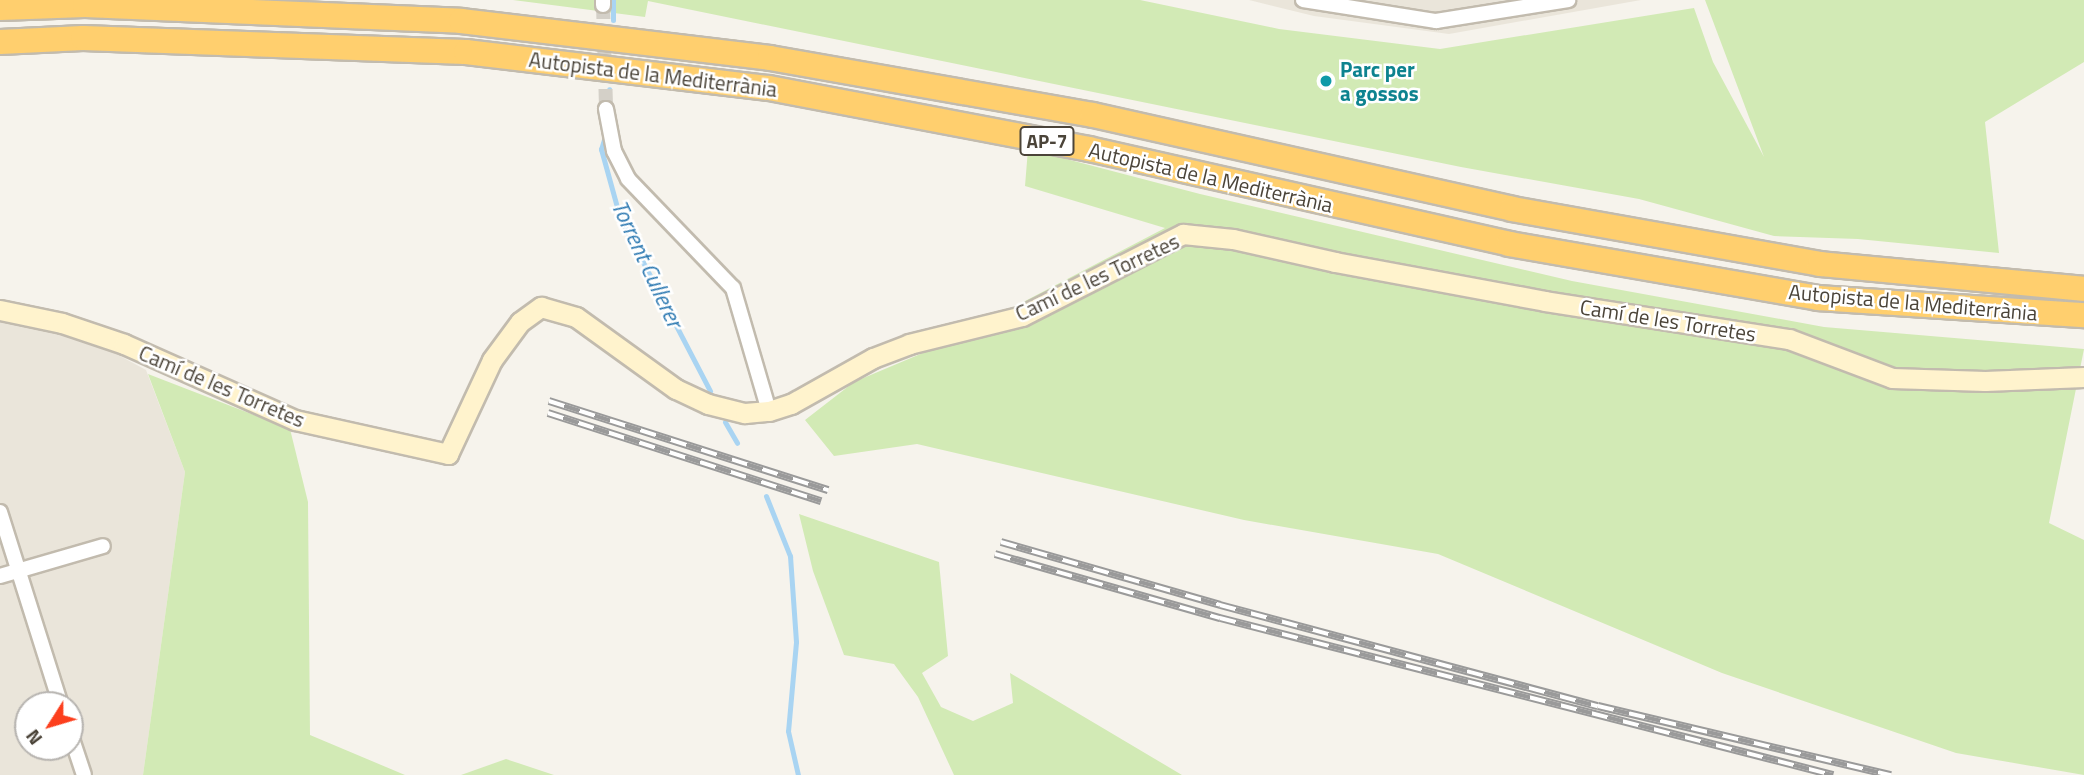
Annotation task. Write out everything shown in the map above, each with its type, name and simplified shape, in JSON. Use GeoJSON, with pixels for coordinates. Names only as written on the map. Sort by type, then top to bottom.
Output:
{"type":"FeatureCollection","features":[{"type":"Feature","properties":{"kind":"highway","name":"Autopista de la Mediterrània"},"geometry":{"type":"LineString","coordinates":[[0,8],[85,5],[461,21],[770,58],[1093,115],[1512,209],[1820,264],[2084,289]]}},
{"type":"Feature","properties":{"kind":"highway","name":"Autopista de la Mediterrània"},"geometry":{"type":"LineString","coordinates":[[0,42],[83,38],[466,52],[769,88],[1089,149],[1509,244],[1804,296],[2084,315]]}},
{"type":"Feature","properties":{"kind":"street"},"geometry":{"type":"LineString","coordinates":[[1303,0],[1437,21],[1568,0]]}},
{"type":"Feature","properties":{"kind":"street"},"geometry":{"type":"LineString","coordinates":[[606,109],[614,151],[628,179],[733,288],[769,411]]}},
{"type":"Feature","properties":{"kind":"street","name":"Camí de les Torretes"},"geometry":{"type":"LineString","coordinates":[[0,310],[62,323],[124,344],[295,420],[449,454],[492,360],[520,322],[541,307],[576,317],[676,389],[708,404],[745,412],[769,411],[791,404],[873,358],[909,344],[1022,316],[1184,234],[1233,239],[1335,262],[1545,302],[1789,340],[1892,377],[1985,381],[2084,377]]}},
{"type":"Feature","properties":{"kind":"street"},"geometry":{"type":"LineString","coordinates":[[0,512],[56,691]]}},
{"type":"Feature","properties":{"kind":"street"},"geometry":{"type":"LineString","coordinates":[[0,576],[103,546]]}},
{"type":"Feature","properties":{"kind":"shaded area"},"geometry":{"type":"Polygon","coordinates":[[[1249,0],[1641,0],[1449,34],[1314,16],[1249,0]]]}},
{"type":"Feature","properties":{"kind":"shaded area"},"geometry":{"type":"Polygon","coordinates":[[[0,317],[87,338],[146,370],[185,472],[143,775],[0,775],[0,317]]]}},
{"type":"Feature","properties":{"kind":"green space"},"geometry":{"type":"Polygon","coordinates":[[[513,0],[1140,0],[1279,29],[1440,49],[1694,8],[1713,62],[1764,157],[1705,0],[2084,0],[2084,62],[1985,122],[1999,253],[1858,239],[1774,236],[1639,199],[1461,167],[648,1],[645,17],[513,0]]]}},
{"type":"Feature","properties":{"kind":"green space"},"geometry":{"type":"Polygon","coordinates":[[[1028,149],[1200,194],[1572,281],[1824,327],[2084,349],[2049,523],[2084,540],[2084,775],[1956,753],[1722,673],[1438,554],[1244,520],[917,444],[834,456],[805,420],[854,382],[937,347],[1165,228],[1025,186],[1028,149]]]}},
{"type":"Feature","properties":{"kind":"green space"},"geometry":{"type":"Polygon","coordinates":[[[148,374],[290,429],[308,502],[310,735],[405,775],[143,775],[185,472],[148,374]]]}},
{"type":"Feature","properties":{"kind":"green space"},"geometry":{"type":"Polygon","coordinates":[[[799,514],[939,562],[948,656],[922,673],[941,707],[973,721],[1013,703],[1010,673],[1182,775],[954,775],[918,697],[894,664],[844,655],[813,571],[799,514]]]}},
{"type":"Feature","properties":{"kind":"green space"},"geometry":{"type":"Polygon","coordinates":[[[506,759],[554,775],[461,775],[506,759]]]}},
{"type":"Feature","properties":{"kind":"waterway","name":"Torrent Cullerer"},"geometry":{"type":"LineString","coordinates":[[613,0],[613,20]]}},
{"type":"Feature","properties":{"kind":"waterway","name":"Torrent Cullerer"},"geometry":{"type":"LineString","coordinates":[[606,109],[609,89]]}},
{"type":"Feature","properties":{"kind":"waterway","name":"Torrent Cullerer"},"geometry":{"type":"LineString","coordinates":[[606,133],[601,149],[620,218],[710,391]]}},
{"type":"Feature","properties":{"kind":"waterway","name":"Torrent Cullerer"},"geometry":{"type":"LineString","coordinates":[[725,422],[737,443]]}},
{"type":"Feature","properties":{"kind":"waterway","name":"Torrent Cullerer"},"geometry":{"type":"LineString","coordinates":[[766,496],[790,556],[796,642],[788,731],[798,775]]}},
{"type":"Feature","properties":{"kind":"tunnel"},"geometry":{"type":"LineString","coordinates":[[603,5],[606,109]]}},
{"type":"Feature","properties":{"kind":"railway"},"geometry":{"type":"LineString","coordinates":[[549,401],[828,490]]}},
{"type":"Feature","properties":{"kind":"railway"},"geometry":{"type":"LineString","coordinates":[[548,413],[821,501]]}},
{"type":"Feature","properties":{"kind":"railway"},"geometry":{"type":"LineString","coordinates":[[1001,542],[1220,605],[1598,706],[1891,775]]}},
{"type":"Feature","properties":{"kind":"railway"},"geometry":{"type":"LineString","coordinates":[[995,554],[1220,618],[1833,775]]}},
{"type":"Feature","properties":{"kind":"place","name":"Parc per a gossos"},"geometry":{"type":"Point","coordinates":[1326,81]}}]}
